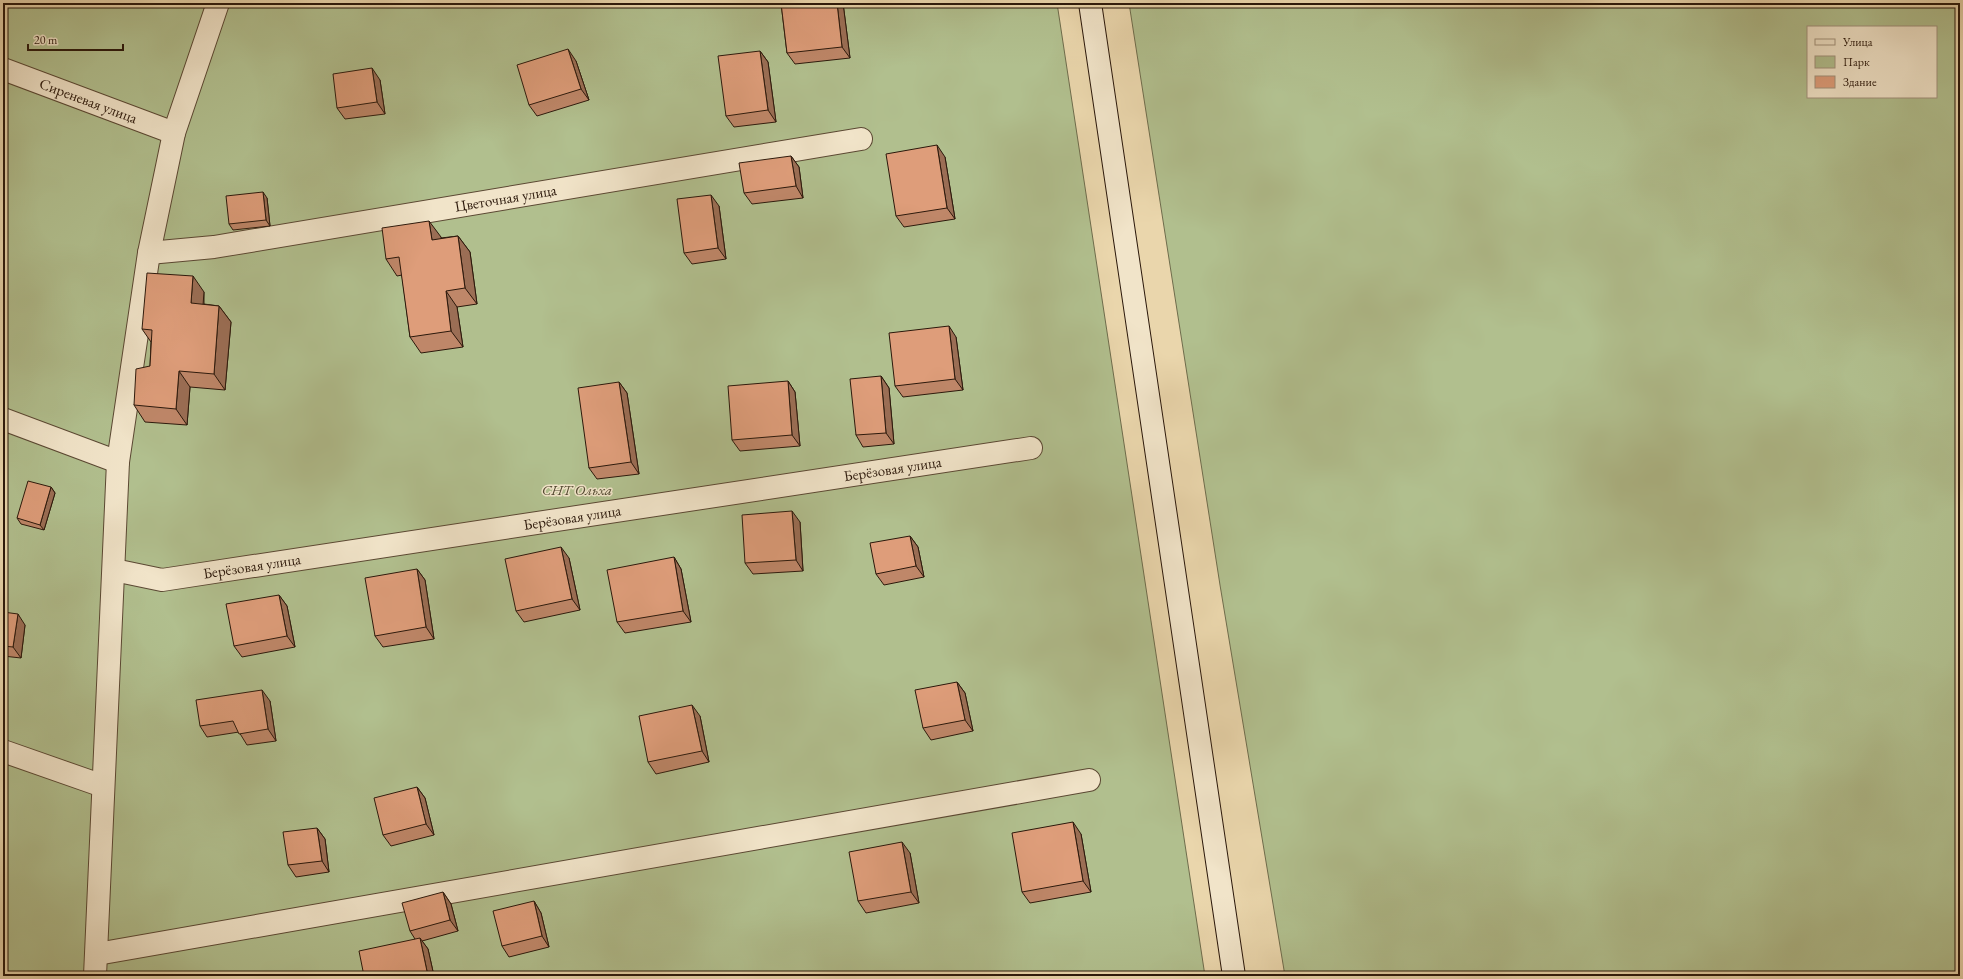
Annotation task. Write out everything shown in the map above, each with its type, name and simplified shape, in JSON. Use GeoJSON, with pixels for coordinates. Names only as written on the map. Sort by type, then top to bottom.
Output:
{"type":"FeatureCollection","features":[{"type":"Feature","properties":{"kind":"street"},"geometry":{"type":"LineString","coordinates":[[95,976],[118,462],[149,253],[174,133],[218,3]]}},
{"type":"Feature","properties":{"kind":"street"},"geometry":{"type":"LineString","coordinates":[[1090,3],[1234,976]]}},
{"type":"Feature","properties":{"kind":"street","name":"Сиреневая улица"},"geometry":{"type":"LineString","coordinates":[[3,69],[174,133]]}},
{"type":"Feature","properties":{"kind":"street","name":"Цветочная улица"},"geometry":{"type":"LineString","coordinates":[[149,253],[214,247],[861,139]]}},
{"type":"Feature","properties":{"kind":"street"},"geometry":{"type":"LineString","coordinates":[[3,419],[118,462]]}},
{"type":"Feature","properties":{"kind":"street","name":"Берёзовая улица"},"geometry":{"type":"LineString","coordinates":[[114,570],[162,580],[1031,448]]}},
{"type":"Feature","properties":{"kind":"street"},"geometry":{"type":"LineString","coordinates":[[3,751],[103,786]]}},
{"type":"Feature","properties":{"kind":"street"},"geometry":{"type":"LineString","coordinates":[[97,954],[1089,780]]}},
{"type":"Feature","properties":{"kind":"green space","name":"СНТ Ольха"},"geometry":{"type":"Polygon","coordinates":[[[3,3],[1057,3],[1205,976],[3,976],[3,3]]]}},
{"type":"Feature","properties":{"kind":"green space"},"geometry":{"type":"Polygon","coordinates":[[[1129,3],[1960,3],[1960,976],[1285,976],[1220,585],[1129,3]]]}},
{"type":"Feature","properties":{"kind":"building"},"geometry":{"type":"Polygon","coordinates":[[[781,3],[837,3],[842,47],[787,53],[781,3]]]}},
{"type":"Feature","properties":{"kind":"building"},"geometry":{"type":"Polygon","coordinates":[[[568,49],[581,89],[529,105],[517,65],[568,49]]]}},
{"type":"Feature","properties":{"kind":"building"},"geometry":{"type":"Polygon","coordinates":[[[760,51],[768,110],[726,116],[718,56],[760,51]]]}},
{"type":"Feature","properties":{"kind":"building"},"geometry":{"type":"Polygon","coordinates":[[[372,68],[377,102],[337,108],[333,74],[372,68]]]}},
{"type":"Feature","properties":{"kind":"building"},"geometry":{"type":"Polygon","coordinates":[[[937,145],[947,208],[896,216],[886,154],[937,145]]]}},
{"type":"Feature","properties":{"kind":"building"},"geometry":{"type":"Polygon","coordinates":[[[791,156],[796,186],[744,193],[739,163],[791,156]]]}},
{"type":"Feature","properties":{"kind":"building"},"geometry":{"type":"Polygon","coordinates":[[[263,192],[266,220],[229,224],[226,196],[263,192]]]}},
{"type":"Feature","properties":{"kind":"building"},"geometry":{"type":"Polygon","coordinates":[[[711,195],[718,248],[684,253],[677,199],[711,195]]]}},
{"type":"Feature","properties":{"kind":"building"},"geometry":{"type":"Polygon","coordinates":[[[429,221],[432,240],[458,236],[465,288],[446,291],[451,331],[410,337],[399,257],[386,259],[382,228],[429,221]]]}},
{"type":"Feature","properties":{"kind":"building"},"geometry":{"type":"Polygon","coordinates":[[[147,273],[193,276],[191,303],[219,306],[214,374],[179,371],[176,409],[134,405],[136,369],[150,366],[152,330],[142,329],[147,273]]]}},
{"type":"Feature","properties":{"kind":"building"},"geometry":{"type":"Polygon","coordinates":[[[949,326],[955,379],[895,386],[889,333],[949,326]]]}},
{"type":"Feature","properties":{"kind":"building"},"geometry":{"type":"Polygon","coordinates":[[[881,376],[886,433],[856,435],[850,379],[881,376]]]}},
{"type":"Feature","properties":{"kind":"building"},"geometry":{"type":"Polygon","coordinates":[[[788,381],[792,435],[732,440],[728,386],[788,381]]]}},
{"type":"Feature","properties":{"kind":"building"},"geometry":{"type":"Polygon","coordinates":[[[619,382],[631,462],[589,468],[578,388],[619,382]]]}},
{"type":"Feature","properties":{"kind":"building"},"geometry":{"type":"Polygon","coordinates":[[[28,481],[51,487],[40,525],[17,518],[28,481]]]}},
{"type":"Feature","properties":{"kind":"building"},"geometry":{"type":"Polygon","coordinates":[[[792,511],[796,560],[745,563],[742,515],[792,511]]]}},
{"type":"Feature","properties":{"kind":"building"},"geometry":{"type":"Polygon","coordinates":[[[910,536],[916,566],[876,574],[870,543],[910,536]]]}},
{"type":"Feature","properties":{"kind":"building"},"geometry":{"type":"Polygon","coordinates":[[[561,547],[572,599],[516,611],[505,559],[561,547]]]}},
{"type":"Feature","properties":{"kind":"building"},"geometry":{"type":"Polygon","coordinates":[[[674,557],[683,611],[617,622],[607,570],[674,557]]]}},
{"type":"Feature","properties":{"kind":"building"},"geometry":{"type":"Polygon","coordinates":[[[417,569],[426,627],[375,636],[365,578],[417,569]]]}},
{"type":"Feature","properties":{"kind":"building"},"geometry":{"type":"Polygon","coordinates":[[[279,595],[287,636],[234,646],[226,604],[279,595]]]}},
{"type":"Feature","properties":{"kind":"building"},"geometry":{"type":"Polygon","coordinates":[[[3,612],[18,614],[13,647],[3,646],[3,612]]]}},
{"type":"Feature","properties":{"kind":"building"},"geometry":{"type":"Polygon","coordinates":[[[957,682],[965,720],[923,728],[915,690],[957,682]]]}},
{"type":"Feature","properties":{"kind":"building"},"geometry":{"type":"Polygon","coordinates":[[[262,690],[268,729],[239,734],[233,721],[200,726],[196,700],[262,690]]]}},
{"type":"Feature","properties":{"kind":"building"},"geometry":{"type":"Polygon","coordinates":[[[692,705],[702,751],[648,762],[639,716],[692,705]]]}},
{"type":"Feature","properties":{"kind":"building"},"geometry":{"type":"Polygon","coordinates":[[[417,787],[426,824],[383,835],[374,798],[417,787]]]}},
{"type":"Feature","properties":{"kind":"building"},"geometry":{"type":"Polygon","coordinates":[[[1073,822],[1083,881],[1022,892],[1012,833],[1073,822]]]}},
{"type":"Feature","properties":{"kind":"building"},"geometry":{"type":"Polygon","coordinates":[[[317,828],[322,861],[288,865],[283,832],[317,828]]]}},
{"type":"Feature","properties":{"kind":"building"},"geometry":{"type":"Polygon","coordinates":[[[902,842],[911,892],[858,901],[849,852],[902,842]]]}},
{"type":"Feature","properties":{"kind":"building"},"geometry":{"type":"Polygon","coordinates":[[[443,892],[450,920],[410,931],[402,903],[443,892]]]}},
{"type":"Feature","properties":{"kind":"building"},"geometry":{"type":"Polygon","coordinates":[[[534,901],[542,936],[502,946],[493,911],[534,901]]]}},
{"type":"Feature","properties":{"kind":"building"},"geometry":{"type":"Polygon","coordinates":[[[420,938],[428,976],[364,976],[359,951],[420,938]]]}}]}
